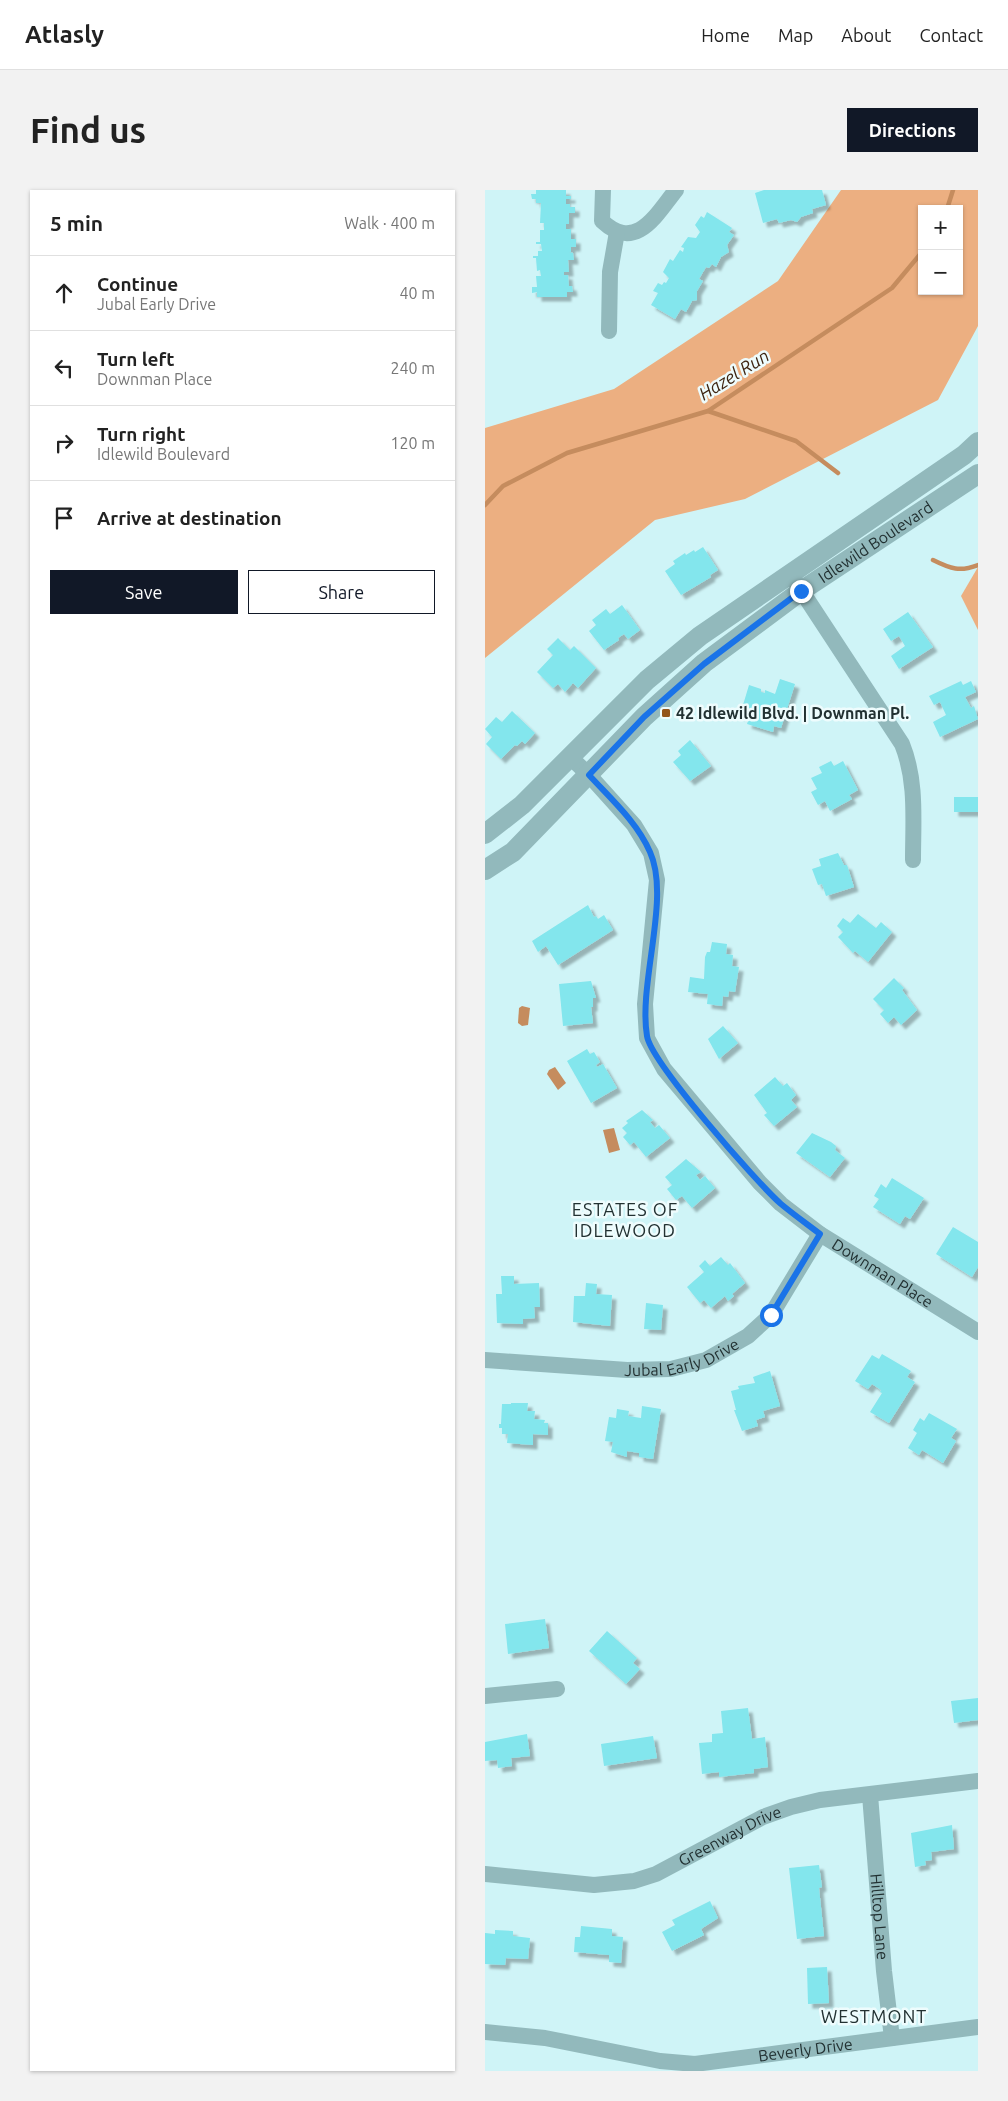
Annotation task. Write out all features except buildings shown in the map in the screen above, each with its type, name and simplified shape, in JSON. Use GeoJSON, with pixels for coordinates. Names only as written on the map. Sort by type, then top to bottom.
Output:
{"type":"FeatureCollection","features":[{"type":"Feature","properties":{"kind":"street"},"geometry":{"type":"LineString","coordinates":[[603,190],[602,221],[617,232],[632,233],[647,226],[676,190]]}},
{"type":"Feature","properties":{"kind":"street"},"geometry":{"type":"LineString","coordinates":[[609,331],[610,272],[617,232]]}},
{"type":"Feature","properties":{"kind":"street","name":"Idlewild Boulevard"},"geometry":{"type":"LineString","coordinates":[[485,834],[523,805],[569,756],[647,680],[699,636],[964,455],[978,442]]}},
{"type":"Feature","properties":{"kind":"street","name":"Idlewild Boulevard"},"geometry":{"type":"LineString","coordinates":[[485,870],[513,852],[644,717],[704,664],[801,591],[935,500],[978,474]]}},
{"type":"Feature","properties":{"kind":"street"},"geometry":{"type":"LineString","coordinates":[[790,573],[902,744],[910,764],[913,790],[913,860]]}},
{"type":"Feature","properties":{"kind":"street","name":"Downman Place"},"geometry":{"type":"LineString","coordinates":[[569,756],[589,775],[634,825],[651,853],[657,880],[645,1004],[647,1038],[664,1069],[760,1183],[781,1204],[820,1234],[978,1332]]}},
{"type":"Feature","properties":{"kind":"street","name":"Jubal Early Drive"},"geometry":{"type":"LineString","coordinates":[[485,1360],[627,1370],[671,1369],[706,1360],[748,1336],[771,1315],[820,1234]]}},
{"type":"Feature","properties":{"kind":"street"},"geometry":{"type":"LineString","coordinates":[[485,1696],[557,1689]]}},
{"type":"Feature","properties":{"kind":"street","name":"Greenway Drive"},"geometry":{"type":"LineString","coordinates":[[485,1874],[594,1885],[635,1881],[656,1874],[696,1851],[770,1815],[820,1800],[978,1781]]}},
{"type":"Feature","properties":{"kind":"street","name":"Hilltop Lane"},"geometry":{"type":"LineString","coordinates":[[870,1795],[884,1971],[892,2038]]}},
{"type":"Feature","properties":{"kind":"street","name":"Beverly Drive"},"geometry":{"type":"LineString","coordinates":[[485,2032],[545,2038],[695,2068],[978,2027]]}},
{"type":"Feature","properties":{"kind":"shaded area"},"geometry":{"type":"Polygon","coordinates":[[[841,190],[978,190],[978,326],[938,400],[745,499],[655,520],[485,658],[485,428],[614,389],[778,281],[841,190]]]}},
{"type":"Feature","properties":{"kind":"shaded area"},"geometry":{"type":"Polygon","coordinates":[[[978,567],[978,630],[961,596],[978,567]]]}},
{"type":"Feature","properties":{"kind":"shaded area"},"geometry":{"type":"Polygon","coordinates":[[[522,1006],[530,1008],[528,1025],[522,1026],[518,1023],[519,1008],[522,1006]]]}},
{"type":"Feature","properties":{"kind":"shaded area"},"geometry":{"type":"Polygon","coordinates":[[[555,1067],[566,1083],[558,1090],[547,1074],[549,1070],[555,1067]]]}},
{"type":"Feature","properties":{"kind":"shaded area"},"geometry":{"type":"Polygon","coordinates":[[[614,1128],[620,1150],[609,1153],[603,1130],[614,1128]]]}},
{"type":"Feature","properties":{"kind":"waterway","name":"Hazel Run"},"geometry":{"type":"LineString","coordinates":[[948,205],[953,190]]}},
{"type":"Feature","properties":{"kind":"waterway","name":"Hazel Run"},"geometry":{"type":"LineString","coordinates":[[485,505],[503,486],[567,453],[708,411],[892,288],[918,257]]}},
{"type":"Feature","properties":{"kind":"waterway"},"geometry":{"type":"LineString","coordinates":[[708,411],[796,441],[838,473]]}},
{"type":"Feature","properties":{"kind":"waterway"},"geometry":{"type":"LineString","coordinates":[[933,560],[945,566],[961,569],[978,565]]}},
{"type":"Feature","properties":{"kind":"place","name":"42 Idlewild Blvd. | Downman Pl."},"geometry":{"type":"Point","coordinates":[666,713]}},
{"type":"Feature","properties":{"kind":"district","name":"ESTATES OF IDLEWOOD"},"geometry":{"type":"Point","coordinates":[625,1220]}},
{"type":"Feature","properties":{"kind":"district","name":"WESTMONT"},"geometry":{"type":"Point","coordinates":[874,2017]}},
{"type":"Feature","properties":{"kind":"route"},"geometry":{"type":"LineString","coordinates":[[771,1315],[820,1234],[781,1204],[760,1183],[664,1069],[647,1038],[645,1004],[657,880],[651,853],[634,825],[589,775],[644,717],[704,664],[801,591]]}}]}
